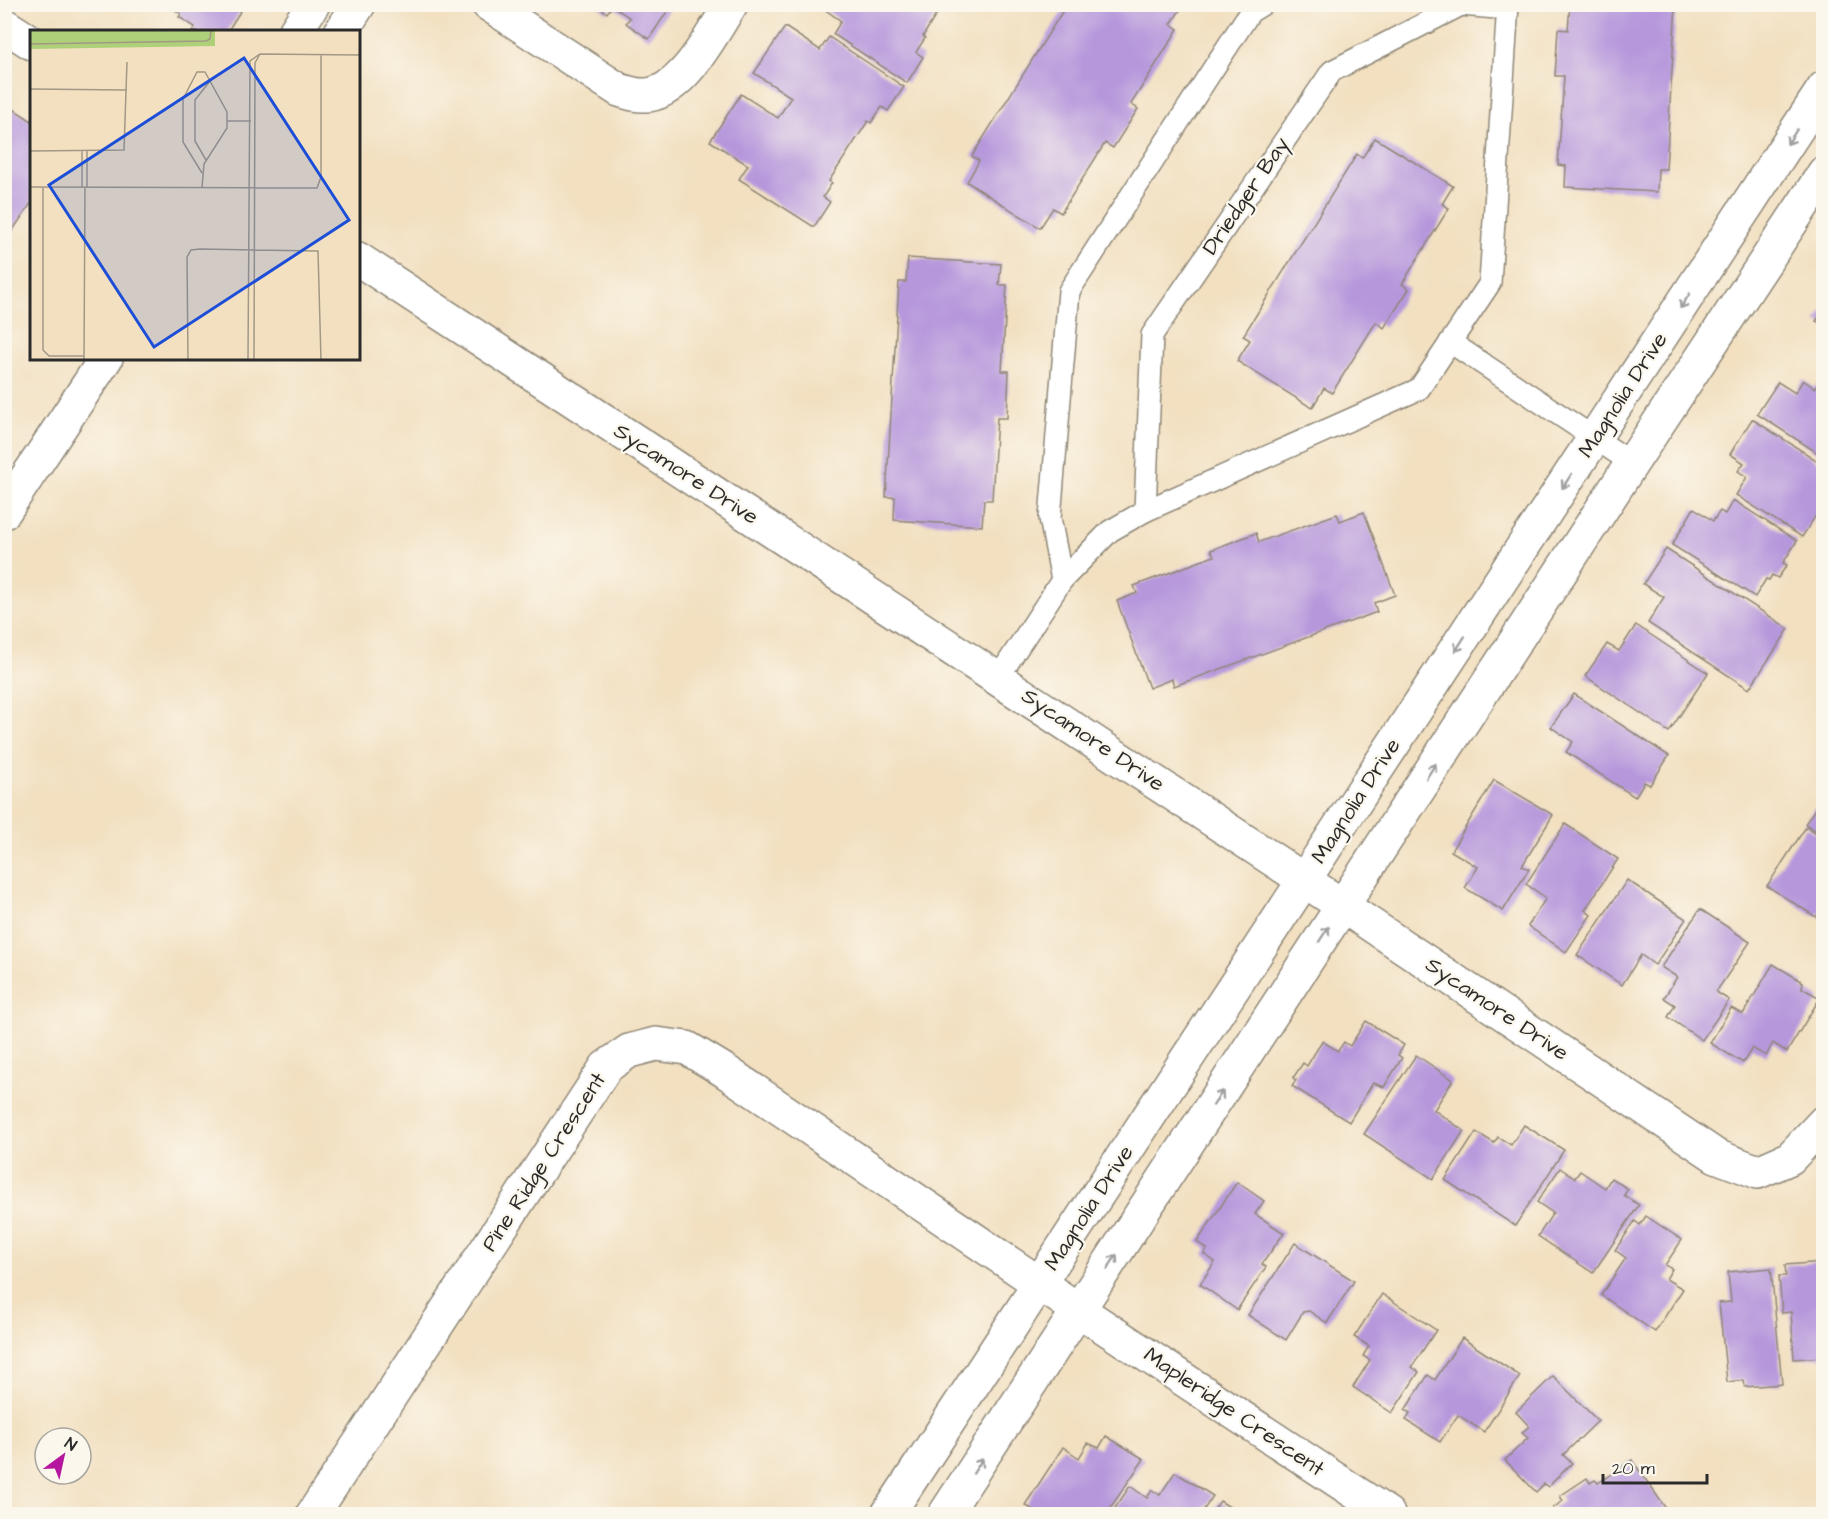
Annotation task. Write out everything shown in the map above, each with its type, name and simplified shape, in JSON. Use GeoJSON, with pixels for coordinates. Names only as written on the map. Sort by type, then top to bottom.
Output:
{"type":"FeatureCollection","features":[{"type":"Feature","properties":{"kind":"street"},"geometry":{"type":"LineString","coordinates":[[296,30],[313,4]]}},
{"type":"Feature","properties":{"kind":"street"},"geometry":{"type":"LineString","coordinates":[[342,30],[359,4]]}},
{"type":"Feature","properties":{"kind":"street"},"geometry":{"type":"LineString","coordinates":[[488,4],[619,90],[644,96],[667,89],[684,75],[731,4]]}},
{"type":"Feature","properties":{"kind":"street"},"geometry":{"type":"LineString","coordinates":[[4,25],[30,42]]}},
{"type":"Feature","properties":{"kind":"street","name":"Magnolia Drive"},"geometry":{"type":"LineString","coordinates":[[888,1515],[1824,88]]}},
{"type":"Feature","properties":{"kind":"street","name":"Magnolia Drive"},"geometry":{"type":"LineString","coordinates":[[945,1515],[1824,173]]}},
{"type":"Feature","properties":{"kind":"street","name":"Sycamore Drive"},"geometry":{"type":"LineString","coordinates":[[360,260],[1304,880],[1716,1156],[1758,1172],[1790,1158],[1824,1122]]}},
{"type":"Feature","properties":{"kind":"street"},"geometry":{"type":"LineString","coordinates":[[4,512],[105,360]]}},
{"type":"Feature","properties":{"kind":"street","name":"Pine Ridge Crescent"},"geometry":{"type":"LineString","coordinates":[[313,1515],[606,1068],[629,1051],[656,1044],[687,1048],[1040,1282],[1080,1311]]}},
{"type":"Feature","properties":{"kind":"street","name":"Mapleridge Crescent"},"geometry":{"type":"LineString","coordinates":[[1080,1311],[1388,1515]]}},
{"type":"Feature","properties":{"kind":"lane"},"geometry":{"type":"LineString","coordinates":[[1062,580],[1050,518],[1069,291],[1251,12],[1263,4]]}},
{"type":"Feature","properties":{"kind":"lane","name":"Driedger Bay"},"geometry":{"type":"LineString","coordinates":[[998,678],[1062,580],[1110,531],[1145,511],[1419,389],[1490,282],[1508,7],[1461,5],[1332,70],[1152,335],[1145,511]]}},
{"type":"Feature","properties":{"kind":"lane"},"geometry":{"type":"LineString","coordinates":[[1450,342],[1632,463]]}},
{"type":"Feature","properties":{"kind":"building"},"geometry":{"type":"Polygon","coordinates":[[[166,4],[245,4],[228,30],[193,30],[195,27],[179,17],[181,14],[166,4]]]}},
{"type":"Feature","properties":{"kind":"building"},"geometry":{"type":"Polygon","coordinates":[[[595,4],[672,4],[649,39],[626,23],[630,18],[612,6],[607,13],[595,4]]]}},
{"type":"Feature","properties":{"kind":"building"},"geometry":{"type":"Polygon","coordinates":[[[817,4],[943,4],[923,36],[925,38],[916,52],[923,57],[907,83],[833,34],[841,21],[817,4]]]}},
{"type":"Feature","properties":{"kind":"building"},"geometry":{"type":"Polygon","coordinates":[[[1067,4],[1179,4],[1182,7],[1171,24],[1178,29],[1131,104],[1138,109],[1113,148],[1105,143],[1061,213],[1053,208],[1040,228],[967,182],[979,161],[972,156],[1067,4]]]}},
{"type":"Feature","properties":{"kind":"building"},"geometry":{"type":"Polygon","coordinates":[[[1570,4],[1676,4],[1666,169],[1658,169],[1657,192],[1565,187],[1566,166],[1558,165],[1564,76],[1555,76],[1558,29],[1568,30],[1570,4]]]}},
{"type":"Feature","properties":{"kind":"building"},"geometry":{"type":"Polygon","coordinates":[[[785,27],[820,50],[829,37],[904,87],[888,111],[882,107],[871,123],[868,121],[829,181],[832,183],[823,197],[830,202],[814,227],[739,179],[748,165],[710,141],[741,94],[778,118],[791,97],[754,73],[785,27]]]}},
{"type":"Feature","properties":{"kind":"building"},"geometry":{"type":"Polygon","coordinates":[[[4,103],[30,120],[30,205],[4,243],[4,103]]]}},
{"type":"Feature","properties":{"kind":"building"},"geometry":{"type":"Polygon","coordinates":[[[1375,138],[1453,186],[1442,204],[1449,208],[1402,284],[1409,289],[1384,328],[1376,322],[1332,393],[1324,388],[1312,408],[1237,361],[1250,340],[1243,336],[1357,154],[1362,158],[1375,138]]]}},
{"type":"Feature","properties":{"kind":"building"},"geometry":{"type":"Polygon","coordinates":[[[908,258],[1001,264],[999,285],[1007,285],[1002,371],[1009,371],[1007,418],[997,418],[992,500],[984,500],[982,526],[894,520],[895,497],[886,497],[899,282],[906,282],[908,258]]]}},
{"type":"Feature","properties":{"kind":"building"},"geometry":{"type":"Polygon","coordinates":[[[1824,309],[1824,325],[1816,321],[1824,309]]]}},
{"type":"Feature","properties":{"kind":"building"},"geometry":{"type":"Polygon","coordinates":[[[1824,375],[1824,457],[1757,414],[1778,382],[1795,393],[1803,380],[1815,388],[1824,375]]]}},
{"type":"Feature","properties":{"kind":"building"},"geometry":{"type":"Polygon","coordinates":[[[1752,419],[1824,465],[1824,503],[1802,537],[1736,495],[1747,477],[1738,471],[1744,463],[1730,454],[1752,419]]]}},
{"type":"Feature","properties":{"kind":"building"},"geometry":{"type":"Polygon","coordinates":[[[1733,500],[1797,541],[1783,563],[1787,565],[1778,578],[1772,575],[1769,580],[1766,579],[1755,597],[1672,545],[1694,508],[1713,521],[1720,511],[1725,514],[1733,500]]]}},
{"type":"Feature","properties":{"kind":"building"},"geometry":{"type":"Polygon","coordinates":[[[1364,512],[1395,595],[1374,603],[1377,612],[1174,686],[1172,679],[1149,688],[1117,601],[1137,593],[1134,586],[1214,556],[1211,550],[1256,533],[1259,542],[1337,514],[1340,521],[1364,512]]]}},
{"type":"Feature","properties":{"kind":"building"},"geometry":{"type":"Polygon","coordinates":[[[1666,549],[1789,629],[1749,689],[1648,623],[1664,597],[1643,584],[1666,549]]]}},
{"type":"Feature","properties":{"kind":"building"},"geometry":{"type":"Polygon","coordinates":[[[1636,625],[1708,673],[1669,732],[1585,676],[1607,644],[1619,651],[1636,625]]]}},
{"type":"Feature","properties":{"kind":"building"},"geometry":{"type":"Polygon","coordinates":[[[1574,694],[1669,756],[1650,785],[1644,782],[1635,797],[1566,752],[1573,742],[1551,727],[1574,694]]]}},
{"type":"Feature","properties":{"kind":"building"},"geometry":{"type":"Polygon","coordinates":[[[1494,780],[1553,815],[1522,866],[1529,869],[1503,911],[1465,888],[1478,867],[1451,851],[1494,780]]]}},
{"type":"Feature","properties":{"kind":"building"},"geometry":{"type":"Polygon","coordinates":[[[1824,795],[1824,836],[1805,824],[1824,795]]]}},
{"type":"Feature","properties":{"kind":"building"},"geometry":{"type":"Polygon","coordinates":[[[1565,824],[1618,859],[1585,910],[1591,915],[1566,952],[1528,926],[1546,898],[1526,884],[1565,824]]]}},
{"type":"Feature","properties":{"kind":"building"},"geometry":{"type":"Polygon","coordinates":[[[1806,827],[1824,838],[1824,906],[1816,917],[1767,886],[1806,827]]]}},
{"type":"Feature","properties":{"kind":"building"},"geometry":{"type":"Polygon","coordinates":[[[1627,880],[1686,919],[1655,965],[1641,955],[1622,985],[1577,955],[1627,880]]]}},
{"type":"Feature","properties":{"kind":"building"},"geometry":{"type":"Polygon","coordinates":[[[1700,909],[1750,942],[1716,992],[1729,1000],[1702,1040],[1668,1017],[1675,1005],[1664,998],[1677,977],[1661,967],[1700,909]]]}},
{"type":"Feature","properties":{"kind":"building"},"geometry":{"type":"Polygon","coordinates":[[[1773,964],[1803,982],[1802,988],[1820,998],[1787,1052],[1773,1043],[1766,1056],[1752,1048],[1743,1063],[1710,1043],[1731,1008],[1743,1014],[1773,964]]]}},
{"type":"Feature","properties":{"kind":"building"},"geometry":{"type":"Polygon","coordinates":[[[1366,1021],[1404,1045],[1398,1055],[1402,1058],[1384,1087],[1373,1083],[1349,1122],[1292,1086],[1296,1080],[1293,1078],[1303,1063],[1307,1066],[1322,1041],[1338,1051],[1344,1042],[1350,1046],[1366,1021]]]}},
{"type":"Feature","properties":{"kind":"building"},"geometry":{"type":"Polygon","coordinates":[[[1416,1055],[1453,1080],[1434,1110],[1464,1131],[1433,1179],[1364,1134],[1416,1055]]]}},
{"type":"Feature","properties":{"kind":"building"},"geometry":{"type":"Polygon","coordinates":[[[1524,1125],[1564,1150],[1515,1226],[1445,1180],[1476,1132],[1494,1143],[1498,1137],[1511,1145],[1524,1125]]]}},
{"type":"Feature","properties":{"kind":"building"},"geometry":{"type":"Polygon","coordinates":[[[1560,1168],[1575,1178],[1580,1171],[1605,1188],[1611,1178],[1628,1189],[1624,1195],[1639,1205],[1593,1273],[1538,1236],[1553,1213],[1537,1202],[1560,1168]]]}},
{"type":"Feature","properties":{"kind":"building"},"geometry":{"type":"Polygon","coordinates":[[[1237,1182],[1264,1201],[1255,1214],[1284,1233],[1262,1264],[1266,1267],[1237,1310],[1200,1284],[1215,1262],[1204,1254],[1207,1249],[1197,1242],[1237,1182]]]}},
{"type":"Feature","properties":{"kind":"building"},"geometry":{"type":"Polygon","coordinates":[[[1646,1216],[1682,1240],[1665,1265],[1672,1269],[1666,1279],[1683,1289],[1655,1332],[1601,1295],[1626,1258],[1615,1250],[1635,1221],[1640,1225],[1646,1216]]]}},
{"type":"Feature","properties":{"kind":"building"},"geometry":{"type":"Polygon","coordinates":[[[1295,1243],[1354,1281],[1327,1323],[1309,1311],[1303,1312],[1286,1340],[1248,1315],[1295,1243]]]}},
{"type":"Feature","properties":{"kind":"building"},"geometry":{"type":"Polygon","coordinates":[[[1824,1262],[1824,1357],[1794,1359],[1791,1312],[1782,1313],[1779,1276],[1786,1276],[1785,1265],[1824,1262]]]}},
{"type":"Feature","properties":{"kind":"building"},"geometry":{"type":"Polygon","coordinates":[[[1771,1268],[1782,1384],[1745,1387],[1744,1380],[1727,1382],[1719,1303],[1731,1302],[1728,1272],[1771,1268]]]}},
{"type":"Feature","properties":{"kind":"building"},"geometry":{"type":"Polygon","coordinates":[[[1382,1294],[1436,1330],[1412,1367],[1419,1372],[1392,1413],[1353,1387],[1370,1360],[1363,1356],[1369,1346],[1354,1337],[1382,1294]]]}},
{"type":"Feature","properties":{"kind":"building"},"geometry":{"type":"Polygon","coordinates":[[[1462,1338],[1520,1376],[1484,1432],[1458,1415],[1440,1442],[1406,1420],[1410,1413],[1405,1410],[1428,1375],[1435,1380],[1462,1338]]]}},
{"type":"Feature","properties":{"kind":"building"},"geometry":{"type":"Polygon","coordinates":[[[1553,1376],[1598,1421],[1563,1455],[1572,1463],[1548,1487],[1544,1484],[1536,1492],[1505,1460],[1528,1438],[1522,1433],[1529,1426],[1516,1412],[1553,1376]]]}},
{"type":"Feature","properties":{"kind":"building"},"geometry":{"type":"Polygon","coordinates":[[[1106,1436],[1144,1459],[1106,1514],[1040,1514],[1025,1505],[1063,1447],[1079,1458],[1088,1443],[1099,1448],[1106,1436]]]}},
{"type":"Feature","properties":{"kind":"building"},"geometry":{"type":"Polygon","coordinates":[[[1632,1460],[1669,1513],[1557,1514],[1553,1508],[1563,1501],[1560,1496],[1587,1478],[1590,1483],[1595,1480],[1598,1483],[1632,1460]]]}},
{"type":"Feature","properties":{"kind":"building"},"geometry":{"type":"Polygon","coordinates":[[[1175,1472],[1213,1496],[1201,1514],[1111,1514],[1130,1486],[1147,1498],[1152,1490],[1160,1495],[1175,1472]]]}},
{"type":"Feature","properties":{"kind":"building"},"geometry":{"type":"Polygon","coordinates":[[[1220,1501],[1241,1514],[1211,1514],[1220,1501]]]}}]}
